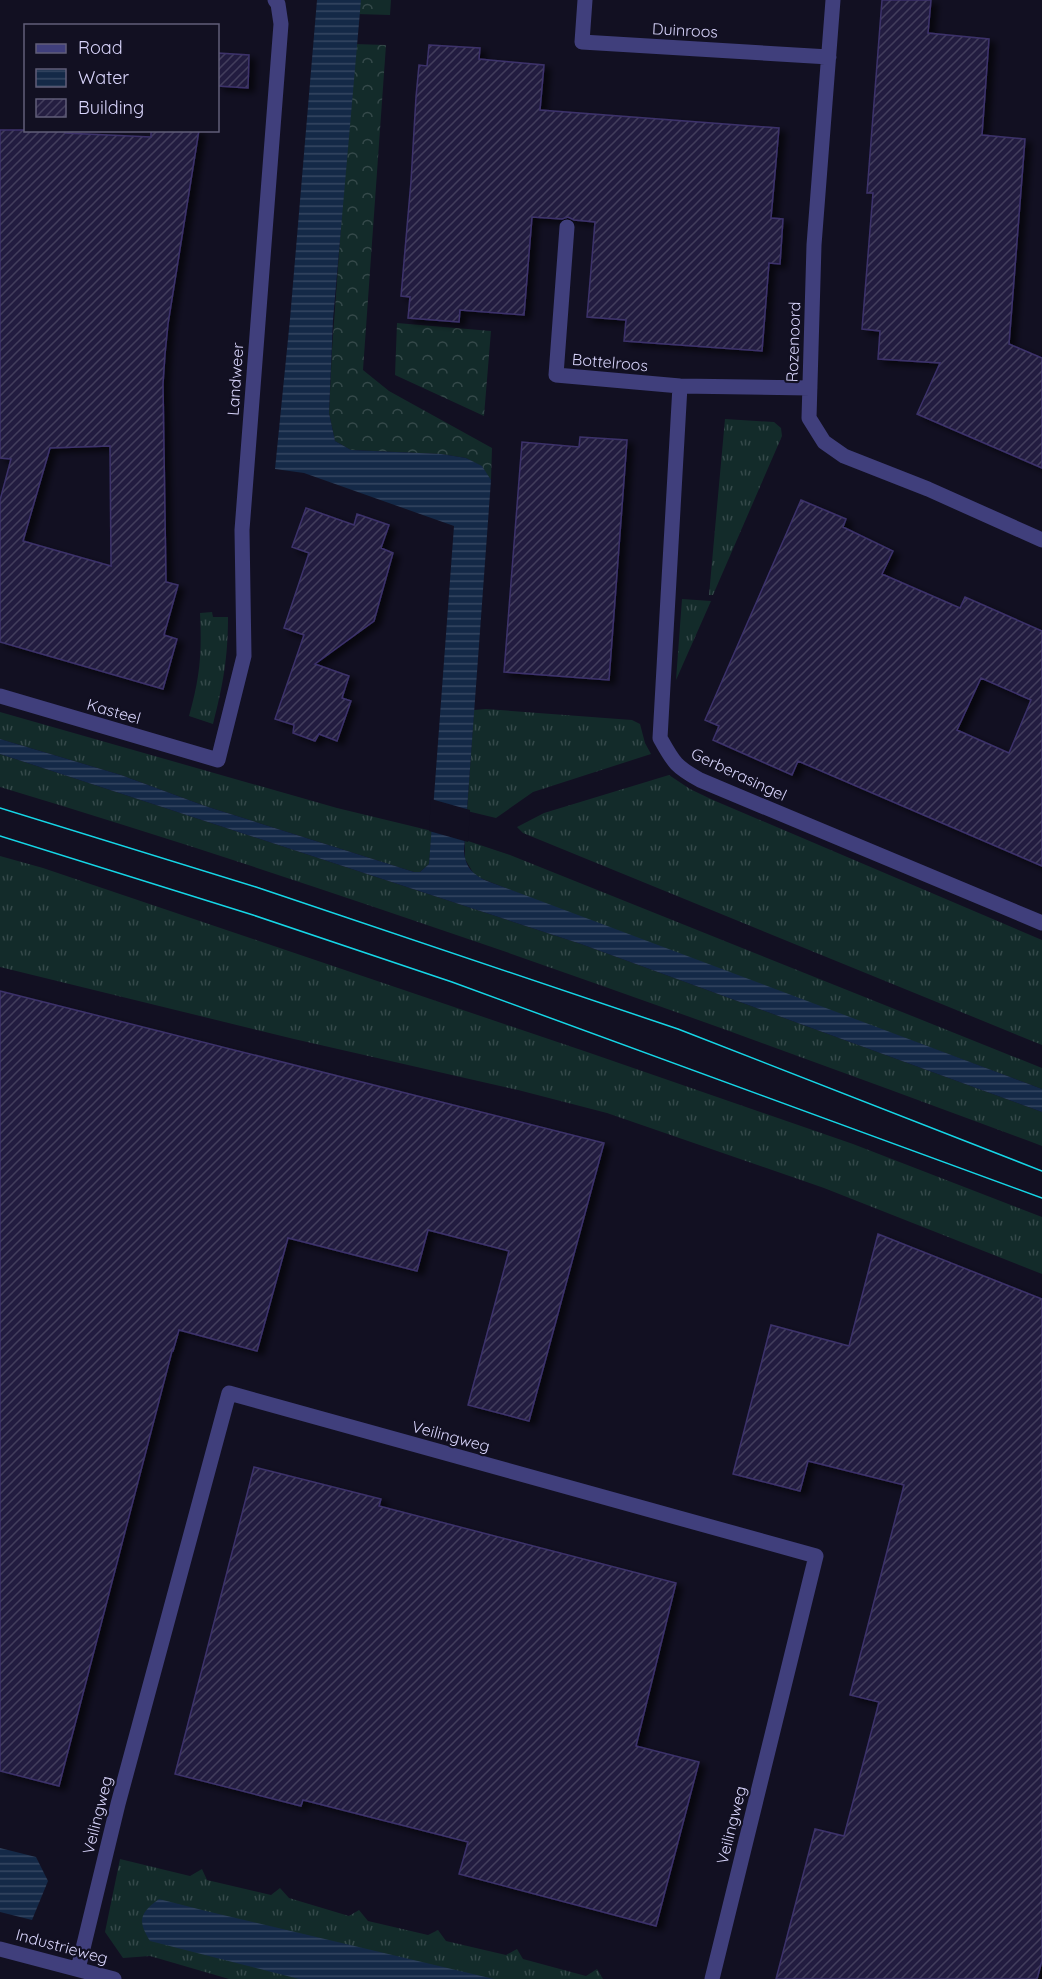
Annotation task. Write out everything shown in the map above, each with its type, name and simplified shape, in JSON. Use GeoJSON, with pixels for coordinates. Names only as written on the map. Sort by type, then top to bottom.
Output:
{"type":"FeatureCollection","features":[{"type":"Feature","properties":{"kind":"street","name":"Landweer"},"geometry":{"type":"LineString","coordinates":[[218,760],[244,656],[242,530],[280,24],[278,4],[275,0]]}},
{"type":"Feature","properties":{"kind":"street","name":"Duinroos"},"geometry":{"type":"LineString","coordinates":[[585,0],[582,42],[829,57]]}},
{"type":"Feature","properties":{"kind":"street","name":"Rozenoord"},"geometry":{"type":"LineString","coordinates":[[832,0],[814,245],[809,418],[824,442],[844,456],[928,489],[1042,540]]}},
{"type":"Feature","properties":{"kind":"street","name":"Bottelroos"},"geometry":{"type":"LineString","coordinates":[[567,227],[556,375],[680,386],[810,388]]}},
{"type":"Feature","properties":{"kind":"street","name":"Gerberasingel"},"geometry":{"type":"LineString","coordinates":[[680,386],[660,738],[674,763],[700,780],[1042,923]]}},
{"type":"Feature","properties":{"kind":"street","name":"Kasteel"},"geometry":{"type":"LineString","coordinates":[[0,696],[218,760]]}},
{"type":"Feature","properties":{"kind":"street","name":"Veilingweg"},"geometry":{"type":"LineString","coordinates":[[78,1969],[118,1804],[229,1394],[816,1556],[712,1979]]}},
{"type":"Feature","properties":{"kind":"street","name":"Industrieweg"},"geometry":{"type":"LineString","coordinates":[[0,1949],[114,1979]]}},
{"type":"Feature","properties":{"kind":"green space"},"geometry":{"type":"Polygon","coordinates":[[[357,0],[391,0],[390,15],[356,14],[357,0]]]}},
{"type":"Feature","properties":{"kind":"green space"},"geometry":{"type":"Polygon","coordinates":[[[354,44],[386,45],[363,370],[389,391],[492,448],[491,480],[481,466],[466,458],[441,454],[351,450],[335,441],[329,413],[332,350],[354,44]]]}},
{"type":"Feature","properties":{"kind":"green space"},"geometry":{"type":"Polygon","coordinates":[[[397,323],[491,331],[484,416],[395,375],[397,323]]]}},
{"type":"Feature","properties":{"kind":"green space"},"geometry":{"type":"Polygon","coordinates":[[[725,419],[774,422],[781,428],[782,436],[713,595],[709,595],[725,419]]]}},
{"type":"Feature","properties":{"kind":"green space"},"geometry":{"type":"Polygon","coordinates":[[[682,599],[711,601],[676,680],[682,599]]]}},
{"type":"Feature","properties":{"kind":"green space"},"geometry":{"type":"Polygon","coordinates":[[[212,612],[213,617],[228,617],[224,671],[213,724],[189,716],[199,665],[200,613],[212,612]]]}},
{"type":"Feature","properties":{"kind":"green space"},"geometry":{"type":"Polygon","coordinates":[[[474,710],[632,720],[640,724],[645,743],[651,754],[533,792],[496,818],[467,811],[474,710]]]}},
{"type":"Feature","properties":{"kind":"green space"},"geometry":{"type":"Polygon","coordinates":[[[0,712],[337,808],[432,831],[429,864],[420,872],[414,872],[205,806],[121,775],[0,739],[0,712]]]}},
{"type":"Feature","properties":{"kind":"green space"},"geometry":{"type":"Polygon","coordinates":[[[0,754],[581,944],[1042,1112],[1042,1146],[654,1004],[394,913],[0,787],[0,754]]]}},
{"type":"Feature","properties":{"kind":"green space"},"geometry":{"type":"Polygon","coordinates":[[[669,775],[713,800],[1042,940],[1042,1045],[523,833],[517,827],[544,813],[669,775]]]}},
{"type":"Feature","properties":{"kind":"green space"},"geometry":{"type":"Polygon","coordinates":[[[465,840],[510,855],[1042,1068],[1042,1089],[589,921],[475,876],[465,859],[465,840]]]}},
{"type":"Feature","properties":{"kind":"green space"},"geometry":{"type":"Polygon","coordinates":[[[0,856],[43,868],[853,1144],[1042,1217],[1042,1274],[824,1188],[607,1113],[0,967],[0,856]]]}},
{"type":"Feature","properties":{"kind":"green space"},"geometry":{"type":"Polygon","coordinates":[[[120,1859],[190,1876],[202,1869],[207,1880],[271,1895],[280,1888],[289,1898],[349,1916],[359,1910],[368,1921],[428,1935],[438,1930],[446,1941],[506,1955],[517,1949],[523,1959],[586,1976],[597,1969],[603,1979],[229,1979],[150,1956],[123,1958],[105,1932],[120,1859]]]}},
{"type":"Feature","properties":{"kind":"water"},"geometry":{"type":"Polygon","coordinates":[[[317,0],[361,0],[333,320],[329,413],[335,441],[351,450],[441,454],[466,458],[482,466],[491,480],[464,851],[468,866],[487,881],[1042,1089],[1042,1112],[581,944],[0,754],[0,739],[121,775],[205,806],[414,872],[420,872],[429,864],[454,526],[304,473],[275,469],[317,0]]]}},
{"type":"Feature","properties":{"kind":"water"},"geometry":{"type":"Polygon","coordinates":[[[0,1848],[36,1857],[48,1881],[32,1920],[0,1912],[0,1848]]]}},
{"type":"Feature","properties":{"kind":"water"},"geometry":{"type":"Polygon","coordinates":[[[159,1899],[494,1979],[299,1979],[150,1941],[143,1928],[142,1917],[159,1899]]]}},
{"type":"Feature","properties":{"kind":"pier"},"geometry":{"type":"Polygon","coordinates":[[[431,799],[470,810],[468,842],[429,831],[431,799]]]}},
{"type":"Feature","properties":{"kind":"building"},"geometry":{"type":"Polygon","coordinates":[[[882,0],[931,0],[928,33],[989,39],[982,135],[1025,139],[1009,344],[1042,358],[1042,468],[917,414],[940,363],[878,359],[880,331],[862,329],[873,193],[867,193],[882,0]]]}},
{"type":"Feature","properties":{"kind":"building"},"geometry":{"type":"Polygon","coordinates":[[[429,45],[480,48],[479,59],[544,65],[540,110],[779,128],[771,218],[783,219],[780,264],[769,263],[762,351],[624,341],[626,320],[587,317],[595,222],[574,220],[568,217],[562,219],[532,217],[524,315],[460,310],[459,322],[408,318],[410,297],[401,296],[416,97],[419,65],[427,66],[429,45]]]}},
{"type":"Feature","properties":{"kind":"building"},"geometry":{"type":"Polygon","coordinates":[[[219,53],[249,55],[248,88],[219,86],[219,53]]]}},
{"type":"Feature","properties":{"kind":"building"},"geometry":{"type":"Polygon","coordinates":[[[0,130],[151,137],[151,132],[199,132],[168,324],[163,384],[166,582],[178,585],[164,635],[177,639],[163,689],[0,642],[0,500],[11,459],[0,458],[0,130]],[[110,446],[50,448],[23,541],[111,566],[110,446]]]}},
{"type":"Feature","properties":{"kind":"building"},"geometry":{"type":"Polygon","coordinates":[[[580,437],[627,440],[609,680],[504,672],[522,442],[579,447],[580,437]]]}},
{"type":"Feature","properties":{"kind":"building"},"geometry":{"type":"Polygon","coordinates":[[[801,500],[846,519],[843,527],[893,551],[882,574],[960,608],[965,597],[1042,631],[1042,866],[798,761],[792,775],[713,740],[719,726],[705,720],[801,500]],[[981,678],[957,730],[1009,753],[1031,700],[981,678]]]}},
{"type":"Feature","properties":{"kind":"building"},"geometry":{"type":"Polygon","coordinates":[[[306,508],[354,525],[357,514],[389,525],[381,548],[393,553],[374,621],[315,664],[349,676],[342,698],[351,701],[337,741],[319,734],[315,741],[293,733],[294,725],[275,719],[304,635],[284,628],[309,553],[292,547],[306,508]]]}},
{"type":"Feature","properties":{"kind":"building"},"geometry":{"type":"Polygon","coordinates":[[[0,991],[604,1143],[529,1421],[468,1405],[509,1251],[428,1230],[417,1271],[288,1238],[257,1351],[179,1330],[59,1786],[0,1771],[0,991]]]}},
{"type":"Feature","properties":{"kind":"building"},"geometry":{"type":"Polygon","coordinates":[[[878,1234],[1042,1299],[1042,1961],[1037,1979],[776,1979],[815,1829],[844,1836],[879,1702],[850,1695],[904,1485],[808,1461],[800,1491],[733,1474],[771,1325],[849,1346],[878,1234]]]}},
{"type":"Feature","properties":{"kind":"building"},"geometry":{"type":"Polygon","coordinates":[[[254,1467],[381,1499],[379,1506],[676,1583],[636,1746],[699,1762],[656,1926],[459,1874],[468,1842],[303,1800],[301,1806],[175,1774],[254,1467]]]}},
{"type":"Feature","properties":{"kind":"tram line"},"geometry":{"type":"LineString","coordinates":[[0,808],[256,887],[678,1029],[1042,1171]]}},
{"type":"Feature","properties":{"kind":"tram line"},"geometry":{"type":"LineString","coordinates":[[0,836],[253,915],[452,982],[1042,1198]]}}]}
